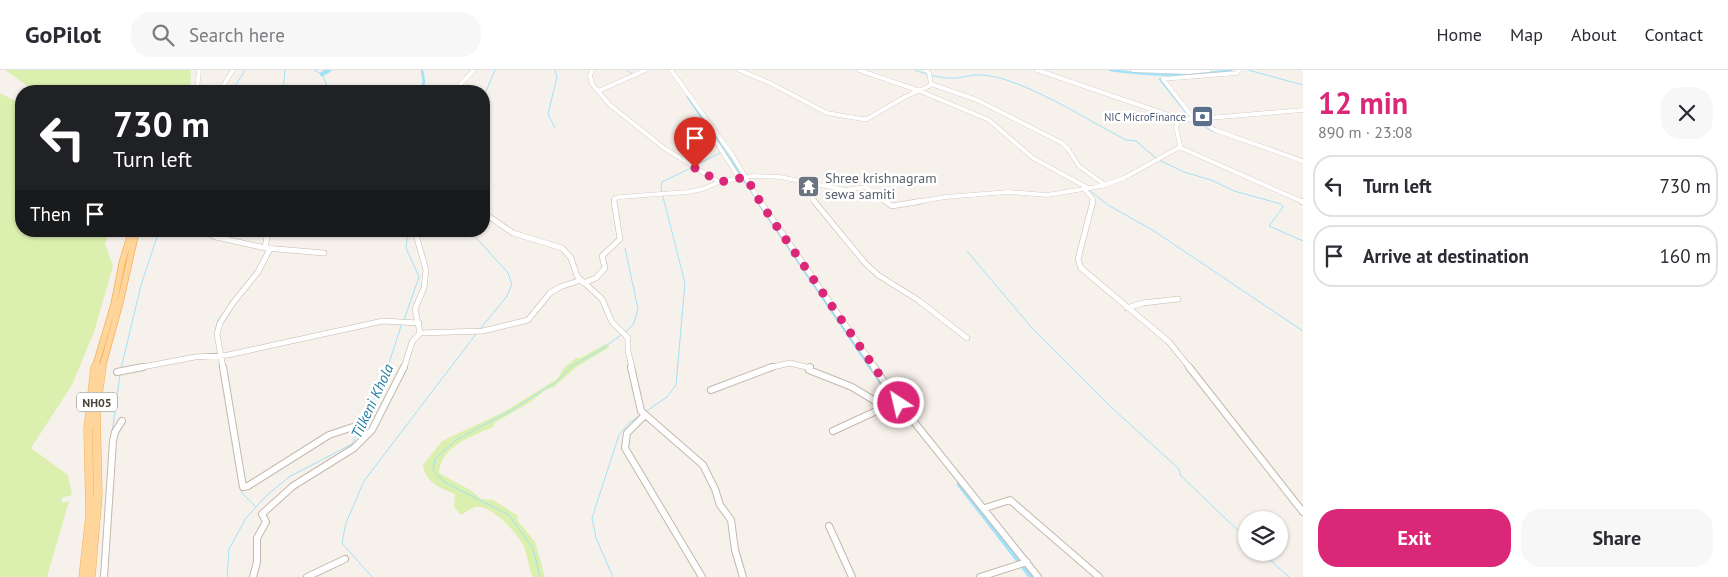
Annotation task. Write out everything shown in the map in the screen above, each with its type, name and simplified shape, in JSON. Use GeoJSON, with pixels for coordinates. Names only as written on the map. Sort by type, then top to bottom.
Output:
{"type":"FeatureCollection","features":[{"type":"Feature","properties":{"kind":"main road","name":"NH05"},"geometry":{"type":"LineString","coordinates":[[83,577],[90,515],[88,429],[91,394],[95,367],[114,304],[122,262],[132,237]]}},
{"type":"Feature","properties":{"kind":"main road","name":"NH05"},"geometry":{"type":"LineString","coordinates":[[91,577],[98,510],[98,466],[95,424],[98,390],[102,363],[120,301],[133,237]]}},
{"type":"Feature","properties":{"kind":"street"},"geometry":{"type":"LineString","coordinates":[[198,85],[199,70]]}},
{"type":"Feature","properties":{"kind":"street"},"geometry":{"type":"LineString","coordinates":[[224,85],[233,70]]}},
{"type":"Feature","properties":{"kind":"street"},"geometry":{"type":"LineString","coordinates":[[460,85],[474,70]]}},
{"type":"Feature","properties":{"kind":"street"},"geometry":{"type":"LineString","coordinates":[[592,70],[591,80],[610,105],[664,148],[720,182]]}},
{"type":"Feature","properties":{"kind":"street"},"geometry":{"type":"LineString","coordinates":[[598,91],[646,70]]}},
{"type":"Feature","properties":{"kind":"street"},"geometry":{"type":"LineString","coordinates":[[670,70],[746,176],[762,205],[899,403],[985,508],[1023,564],[1038,577]]}},
{"type":"Feature","properties":{"kind":"street"},"geometry":{"type":"LineString","coordinates":[[670,70],[739,178]]}},
{"type":"Feature","properties":{"kind":"street"},"geometry":{"type":"LineString","coordinates":[[739,70],[770,83],[826,113],[862,119],[867,119],[931,84]]}},
{"type":"Feature","properties":{"kind":"street"},"geometry":{"type":"LineString","coordinates":[[859,70],[990,120],[1033,158],[1087,189]]}},
{"type":"Feature","properties":{"kind":"street"},"geometry":{"type":"LineString","coordinates":[[925,70],[929,75],[931,84]]}},
{"type":"Feature","properties":{"kind":"street"},"geometry":{"type":"LineString","coordinates":[[1038,70],[1180,119],[1303,110]]}},
{"type":"Feature","properties":{"kind":"street"},"geometry":{"type":"LineString","coordinates":[[1133,70],[1161,72],[1209,70]]}},
{"type":"Feature","properties":{"kind":"street"},"geometry":{"type":"LineString","coordinates":[[1239,70],[1240,72],[1213,76],[1163,78],[1195,119],[1214,130],[1303,160]]}},
{"type":"Feature","properties":{"kind":"street"},"geometry":{"type":"LineString","coordinates":[[931,84],[977,100],[1062,143],[1070,149],[1076,163],[1081,168],[1106,185]]}},
{"type":"Feature","properties":{"kind":"street"},"geometry":{"type":"LineString","coordinates":[[1179,147],[1180,141],[1176,127],[1180,119]]}},
{"type":"Feature","properties":{"kind":"street"},"geometry":{"type":"LineString","coordinates":[[253,577],[257,562],[257,538],[266,522],[262,514],[293,486],[354,448],[372,430],[385,402],[402,373],[412,342],[420,333],[479,331],[495,329],[511,322],[528,320],[550,293],[560,287],[592,280],[603,272],[605,268],[602,256],[604,252],[620,239],[614,199],[625,196],[688,192],[746,176],[772,176],[845,190],[866,187],[892,206],[946,197],[1008,192],[1046,195],[1106,185],[1124,178],[1179,147]]}},
{"type":"Feature","properties":{"kind":"street"},"geometry":{"type":"LineString","coordinates":[[1179,147],[1303,202]]}},
{"type":"Feature","properties":{"kind":"street"},"geometry":{"type":"LineString","coordinates":[[801,182],[803,187],[865,263],[878,275],[918,300],[967,338]]}},
{"type":"Feature","properties":{"kind":"street"},"geometry":{"type":"LineString","coordinates":[[1087,189],[1084,191],[1093,200],[1078,264],[1084,272],[1169,342],[1303,512]]}},
{"type":"Feature","properties":{"kind":"street"},"geometry":{"type":"LineString","coordinates":[[490,217],[514,233],[562,248],[572,258],[574,270],[582,282],[593,289],[602,299],[612,322],[624,333],[643,413],[703,465],[715,489],[720,505],[731,520],[735,550],[743,577]]}},
{"type":"Feature","properties":{"kind":"street"},"geometry":{"type":"LineString","coordinates":[[214,237],[268,249],[324,254]]}},
{"type":"Feature","properties":{"kind":"street"},"geometry":{"type":"LineString","coordinates":[[268,237],[268,249],[263,269],[221,318],[217,334],[243,487],[248,486],[329,434],[359,425]]}},
{"type":"Feature","properties":{"kind":"street"},"geometry":{"type":"LineString","coordinates":[[417,237],[426,270],[424,288],[415,309],[420,333]]}},
{"type":"Feature","properties":{"kind":"street"},"geometry":{"type":"LineString","coordinates":[[1127,308],[1143,303],[1178,299]]}},
{"type":"Feature","properties":{"kind":"street"},"geometry":{"type":"LineString","coordinates":[[120,372],[195,357],[221,356],[383,321],[419,323]]}},
{"type":"Feature","properties":{"kind":"street"},"geometry":{"type":"LineString","coordinates":[[711,390],[740,380],[774,364],[798,362],[810,367],[809,370],[852,387],[885,406],[833,431]]}},
{"type":"Feature","properties":{"kind":"street"},"geometry":{"type":"LineString","coordinates":[[643,413],[629,427],[624,438],[625,448],[702,577]]}},
{"type":"Feature","properties":{"kind":"street"},"geometry":{"type":"LineString","coordinates":[[104,577],[113,441],[115,432],[122,421]]}},
{"type":"Feature","properties":{"kind":"street"},"geometry":{"type":"LineString","coordinates":[[985,508],[1010,500],[1099,577]]}},
{"type":"Feature","properties":{"kind":"street"},"geometry":{"type":"LineString","coordinates":[[829,526],[852,577]]}},
{"type":"Feature","properties":{"kind":"street"},"geometry":{"type":"LineString","coordinates":[[307,577],[345,560]]}},
{"type":"Feature","properties":{"kind":"street"},"geometry":{"type":"LineString","coordinates":[[980,577],[1023,564]]}},
{"type":"Feature","properties":{"kind":"green space"},"geometry":{"type":"Polygon","coordinates":[[[5,70],[191,70],[190,85],[26,85],[5,70]]]}},
{"type":"Feature","properties":{"kind":"green space"},"geometry":{"type":"Polygon","coordinates":[[[0,93],[15,101],[15,237],[108,237],[105,244],[113,266],[94,332],[72,385],[31,448],[68,475],[72,495],[62,498],[62,503],[69,501],[47,577],[0,577],[0,93]]]}},
{"type":"Feature","properties":{"kind":"green space"},"geometry":{"type":"Polygon","coordinates":[[[606,344],[610,347],[576,367],[554,387],[545,390],[532,401],[494,423],[493,427],[476,434],[451,449],[441,464],[439,473],[470,490],[481,499],[493,500],[517,515],[518,521],[535,542],[545,577],[533,577],[524,547],[504,521],[482,507],[475,507],[461,515],[454,507],[455,494],[430,481],[423,465],[442,441],[504,412],[557,379],[564,368],[576,358],[580,358],[606,344]]]}},
{"type":"Feature","properties":{"kind":"waterway"},"geometry":{"type":"LineString","coordinates":[[236,85],[245,70]]}},
{"type":"Feature","properties":{"kind":"waterway"},"geometry":{"type":"LineString","coordinates":[[284,85],[285,70]]}},
{"type":"Feature","properties":{"kind":"waterway","name":"Tilkeni Khola"},"geometry":{"type":"LineString","coordinates":[[314,70],[322,74],[327,85]]}},
{"type":"Feature","properties":{"kind":"waterway","name":"Tilkeni Khola"},"geometry":{"type":"LineString","coordinates":[[322,74],[329,70]]}},
{"type":"Feature","properties":{"kind":"waterway"},"geometry":{"type":"LineString","coordinates":[[422,70],[423,85]]}},
{"type":"Feature","properties":{"kind":"waterway"},"geometry":{"type":"LineString","coordinates":[[489,85],[495,70]]}},
{"type":"Feature","properties":{"kind":"waterway"},"geometry":{"type":"LineString","coordinates":[[555,70],[557,77],[548,114],[555,128]]}},
{"type":"Feature","properties":{"kind":"waterway"},"geometry":{"type":"LineString","coordinates":[[627,70],[632,74]]}},
{"type":"Feature","properties":{"kind":"waterway"},"geometry":{"type":"LineString","coordinates":[[915,70],[946,78],[983,75],[1017,84],[1056,102],[1126,140],[1136,141],[1156,158]]}},
{"type":"Feature","properties":{"kind":"waterway"},"geometry":{"type":"LineString","coordinates":[[1110,70],[1170,75],[1201,74],[1231,70]]}},
{"type":"Feature","properties":{"kind":"waterway"},"geometry":{"type":"LineString","coordinates":[[1248,70],[1303,85]]}},
{"type":"Feature","properties":{"kind":"waterway"},"geometry":{"type":"LineString","coordinates":[[1160,79],[1191,118]]}},
{"type":"Feature","properties":{"kind":"waterway"},"geometry":{"type":"LineString","coordinates":[[688,97],[759,202]]}},
{"type":"Feature","properties":{"kind":"waterway"},"geometry":{"type":"LineString","coordinates":[[1192,120],[1216,132]]}},
{"type":"Feature","properties":{"kind":"waterway"},"geometry":{"type":"LineString","coordinates":[[696,165],[720,153]]}},
{"type":"Feature","properties":{"kind":"waterway"},"geometry":{"type":"LineString","coordinates":[[1159,160],[1184,172],[1211,180],[1234,191],[1281,204],[1283,207],[1269,226],[1303,241]]}},
{"type":"Feature","properties":{"kind":"waterway"},"geometry":{"type":"LineString","coordinates":[[1035,161],[1058,173]]}},
{"type":"Feature","properties":{"kind":"waterway"},"geometry":{"type":"LineString","coordinates":[[645,412],[667,397],[676,385],[685,283],[661,189],[662,182],[693,167]]}},
{"type":"Feature","properties":{"kind":"waterway"},"geometry":{"type":"LineString","coordinates":[[1088,189],[1108,205],[1154,231],[1303,331]]}},
{"type":"Feature","properties":{"kind":"waterway"},"geometry":{"type":"LineString","coordinates":[[758,201],[871,368]]}},
{"type":"Feature","properties":{"kind":"waterway"},"geometry":{"type":"LineString","coordinates":[[121,369],[141,285],[157,237]]}},
{"type":"Feature","properties":{"kind":"waterway","name":"Tilkeni Khola"},"geometry":{"type":"LineString","coordinates":[[404,320],[419,277],[406,248],[407,237]]}},
{"type":"Feature","properties":{"kind":"waterway"},"geometry":{"type":"LineString","coordinates":[[475,237],[508,273],[512,284],[507,296],[480,329]]}},
{"type":"Feature","properties":{"kind":"waterway"},"geometry":{"type":"LineString","coordinates":[[624,333],[633,325],[638,309],[625,248]]}},
{"type":"Feature","properties":{"kind":"waterway"},"geometry":{"type":"LineString","coordinates":[[967,251],[1032,328],[1112,408],[1178,468],[1181,476],[1238,530]]}},
{"type":"Feature","properties":{"kind":"waterway"},"geometry":{"type":"LineString","coordinates":[[215,331],[218,320],[224,313]]}},
{"type":"Feature","properties":{"kind":"waterway","name":"Tilkeni Khola"},"geometry":{"type":"LineString","coordinates":[[227,577],[229,549],[246,518],[266,496],[289,477],[352,444],[384,379],[402,323]]}},
{"type":"Feature","properties":{"kind":"waterway"},"geometry":{"type":"LineString","coordinates":[[372,577],[342,543],[346,523],[364,481],[476,334]]}},
{"type":"Feature","properties":{"kind":"waterway"},"geometry":{"type":"LineString","coordinates":[[540,577],[533,548],[509,515],[444,482],[433,470],[435,459],[456,440],[512,410],[556,382],[572,366],[602,349],[621,335]]}},
{"type":"Feature","properties":{"kind":"waterway"},"geometry":{"type":"LineString","coordinates":[[871,367],[893,400]]}},
{"type":"Feature","properties":{"kind":"waterway"},"geometry":{"type":"LineString","coordinates":[[112,433],[120,375]]}},
{"type":"Feature","properties":{"kind":"waterway"},"geometry":{"type":"LineString","coordinates":[[613,577],[596,538],[592,518],[619,435],[629,423],[642,414]]}},
{"type":"Feature","properties":{"kind":"waterway"},"geometry":{"type":"LineString","coordinates":[[959,484],[1031,577]]}},
{"type":"Feature","properties":{"kind":"waterway"},"geometry":{"type":"LineString","coordinates":[[241,488],[242,493],[255,506]]}},
{"type":"Feature","properties":{"kind":"waterway"},"geometry":{"type":"LineString","coordinates":[[1271,561],[1289,577]]}},
{"type":"Feature","properties":{"kind":"place","name":"NIC MicroFinance"},"geometry":{"type":"Point","coordinates":[1202,117]}},
{"type":"Feature","properties":{"kind":"place","name":"Shree krishnagram sewa samiti"},"geometry":{"type":"Point","coordinates":[809,186]}},
{"type":"Feature","properties":{"kind":"route"},"geometry":{"type":"LineString","coordinates":[[695,168],[720,182],[746,177],[762,205],[834,306],[899,403]]}}]}
